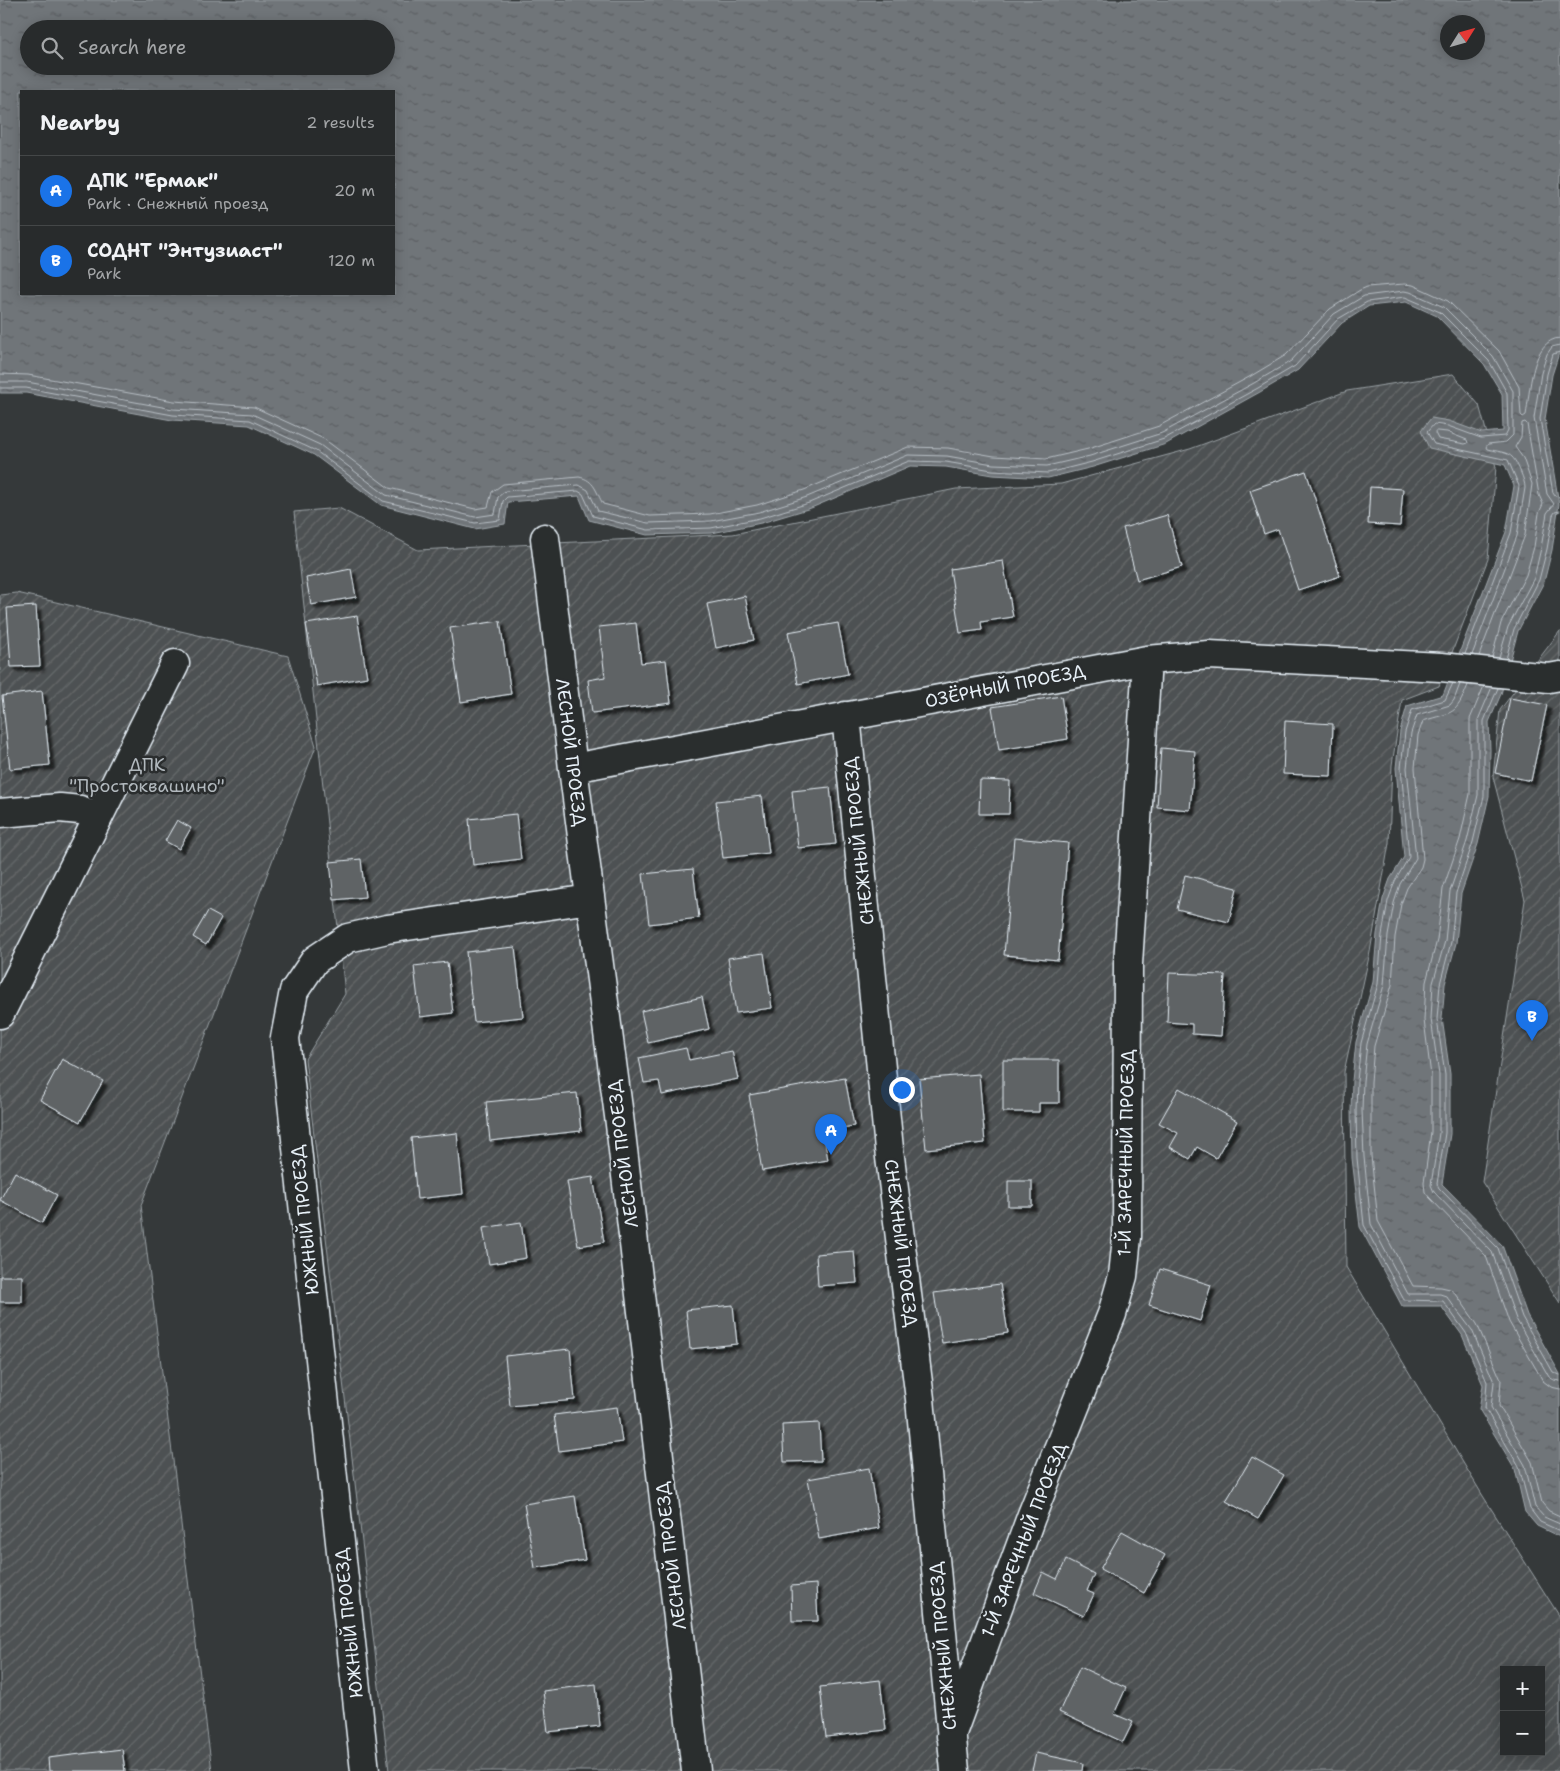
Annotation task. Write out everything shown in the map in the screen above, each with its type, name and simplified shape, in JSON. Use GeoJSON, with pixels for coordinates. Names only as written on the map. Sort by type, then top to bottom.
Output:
{"type":"FeatureCollection","features":[{"type":"Feature","properties":{"kind":"street","name":"ЛЕСНОЙ ПРОЕЗД"},"geometry":{"type":"LineString","coordinates":[[545,538],[619,1116],[696,1771]]}},
{"type":"Feature","properties":{"kind":"street","name":"ОЗЁРНЫЙ ПРОЕЗД"},"geometry":{"type":"LineString","coordinates":[[573,768],[1147,660],[1209,655],[1441,667],[1550,678],[1560,676]]}},
{"type":"Feature","properties":{"kind":"street","name":"1-Й ЗАРЕЧНЫЙ ПРОЕЗД"},"geometry":{"type":"LineString","coordinates":[[951,1736],[1031,1517],[1112,1314],[1123,1276],[1127,1237],[1128,964],[1147,660]]}},
{"type":"Feature","properties":{"kind":"street"},"geometry":{"type":"LineString","coordinates":[[0,1014],[176,664]]}},
{"type":"Feature","properties":{"kind":"street","name":"СНЕЖНЫЙ ПРОЕЗД"},"geometry":{"type":"LineString","coordinates":[[846,716],[889,1149],[920,1399],[955,1771]]}},
{"type":"Feature","properties":{"kind":"street"},"geometry":{"type":"LineString","coordinates":[[0,813],[60,808],[80,810],[99,816]]}},
{"type":"Feature","properties":{"kind":"street","name":"ЮЖНЫЙ ПРОЕЗД"},"geometry":{"type":"LineString","coordinates":[[365,1771],[285,1038],[294,991],[315,960],[348,938],[387,929],[590,899]]}},
{"type":"Feature","properties":{"kind":"green space"},"geometry":{"type":"Polygon","coordinates":[[[1453,374],[1479,405],[1496,467],[1488,559],[1439,686],[1402,700],[1392,765],[1389,843],[1370,952],[1344,1072],[1346,1267],[1483,1496],[1560,1617],[1560,1771],[389,1771],[305,1059],[345,994],[294,512],[339,508],[418,550],[733,534],[956,489],[1061,484],[1190,449],[1347,391],[1453,374]]]}},
{"type":"Feature","properties":{"kind":"green space","name":"ДПК \"Простоквашино\""},"geometry":{"type":"Polygon","coordinates":[[[17,593],[288,656],[316,746],[141,1205],[212,1771],[0,1771],[0,595],[17,593]]]}},
{"type":"Feature","properties":{"kind":"green space"},"geometry":{"type":"Polygon","coordinates":[[[1560,631],[1560,1303],[1482,1182],[1525,900],[1493,777],[1500,710],[1560,631]]]}},
{"type":"Feature","properties":{"kind":"water"},"geometry":{"type":"Polygon","coordinates":[[[0,0],[1560,0],[1560,350],[1552,375],[1545,419],[1559,504],[1552,550],[1544,582],[1518,631],[1501,694],[1489,722],[1489,796],[1478,844],[1461,894],[1456,943],[1445,984],[1442,1018],[1450,1074],[1450,1134],[1442,1184],[1502,1245],[1527,1315],[1560,1374],[1560,1537],[1537,1526],[1525,1512],[1515,1469],[1479,1409],[1483,1385],[1462,1335],[1441,1306],[1402,1306],[1360,1227],[1352,1158],[1352,1081],[1356,1042],[1373,982],[1377,934],[1383,899],[1390,879],[1404,857],[1396,768],[1400,731],[1407,706],[1443,695],[1506,532],[1514,486],[1505,465],[1429,448],[1421,431],[1431,418],[1449,421],[1482,433],[1503,431],[1502,394],[1484,364],[1437,316],[1406,302],[1369,306],[1342,323],[1298,370],[1166,444],[1093,467],[1048,478],[992,475],[946,467],[910,466],[811,508],[761,523],[712,533],[647,535],[589,520],[579,496],[508,502],[505,524],[475,529],[381,505],[314,455],[249,425],[172,420],[26,393],[0,393],[0,0]]]}},
{"type":"Feature","properties":{"kind":"building"},"geometry":{"type":"Polygon","coordinates":[[[1306,471],[1340,576],[1298,590],[1278,529],[1264,534],[1250,490],[1306,471]]]}},
{"type":"Feature","properties":{"kind":"building"},"geometry":{"type":"Polygon","coordinates":[[[1370,487],[1403,489],[1400,526],[1368,524],[1370,487]]]}},
{"type":"Feature","properties":{"kind":"building"},"geometry":{"type":"Polygon","coordinates":[[[1167,515],[1182,567],[1137,580],[1123,528],[1167,515]]]}},
{"type":"Feature","properties":{"kind":"building"},"geometry":{"type":"Polygon","coordinates":[[[1003,561],[1013,617],[981,622],[982,630],[960,633],[950,569],[1003,561]]]}},
{"type":"Feature","properties":{"kind":"building"},"geometry":{"type":"Polygon","coordinates":[[[351,569],[356,597],[311,605],[306,578],[351,569]]]}},
{"type":"Feature","properties":{"kind":"building"},"geometry":{"type":"Polygon","coordinates":[[[745,596],[754,640],[716,648],[707,604],[745,596]]]}},
{"type":"Feature","properties":{"kind":"building"},"geometry":{"type":"Polygon","coordinates":[[[36,606],[40,666],[11,667],[7,608],[36,606]]]}},
{"type":"Feature","properties":{"kind":"building"},"geometry":{"type":"Polygon","coordinates":[[[357,616],[367,677],[317,686],[306,624],[357,616]]]}},
{"type":"Feature","properties":{"kind":"building"},"geometry":{"type":"Polygon","coordinates":[[[500,621],[511,694],[461,702],[450,628],[500,621]]]}},
{"type":"Feature","properties":{"kind":"building"},"geometry":{"type":"Polygon","coordinates":[[[636,623],[641,663],[666,660],[671,703],[592,713],[588,680],[605,677],[599,627],[636,623]]]}},
{"type":"Feature","properties":{"kind":"building"},"geometry":{"type":"Polygon","coordinates":[[[838,623],[848,674],[798,684],[788,632],[838,623]]]}},
{"type":"Feature","properties":{"kind":"building"},"geometry":{"type":"Polygon","coordinates":[[[42,691],[50,765],[10,769],[2,696],[42,691]]]}},
{"type":"Feature","properties":{"kind":"building"},"geometry":{"type":"Polygon","coordinates":[[[1061,696],[1068,739],[999,750],[992,707],[1061,696]]]}},
{"type":"Feature","properties":{"kind":"building"},"geometry":{"type":"Polygon","coordinates":[[[1510,698],[1547,705],[1531,781],[1495,773],[1510,698]]]}},
{"type":"Feature","properties":{"kind":"building"},"geometry":{"type":"Polygon","coordinates":[[[1285,721],[1333,724],[1331,776],[1283,774],[1285,721]]]}},
{"type":"Feature","properties":{"kind":"building"},"geometry":{"type":"Polygon","coordinates":[[[1161,748],[1195,751],[1190,810],[1157,807],[1161,748]]]}},
{"type":"Feature","properties":{"kind":"building"},"geometry":{"type":"Polygon","coordinates":[[[980,780],[1010,781],[1009,814],[979,814],[980,780]]]}},
{"type":"Feature","properties":{"kind":"building"},"geometry":{"type":"Polygon","coordinates":[[[830,787],[836,844],[798,848],[792,791],[830,787]]]}},
{"type":"Feature","properties":{"kind":"building"},"geometry":{"type":"Polygon","coordinates":[[[762,796],[769,853],[723,858],[716,801],[762,796]]]}},
{"type":"Feature","properties":{"kind":"building"},"geometry":{"type":"Polygon","coordinates":[[[516,814],[521,859],[473,865],[469,819],[516,814]]]}},
{"type":"Feature","properties":{"kind":"building"},"geometry":{"type":"Polygon","coordinates":[[[177,820],[191,828],[179,849],[165,841],[177,820]]]}},
{"type":"Feature","properties":{"kind":"building"},"geometry":{"type":"Polygon","coordinates":[[[1014,838],[1068,843],[1058,960],[1004,955],[1014,838]]]}},
{"type":"Feature","properties":{"kind":"building"},"geometry":{"type":"Polygon","coordinates":[[[361,859],[365,897],[334,900],[330,862],[361,859]]]}},
{"type":"Feature","properties":{"kind":"building"},"geometry":{"type":"Polygon","coordinates":[[[693,869],[699,918],[649,924],[643,874],[693,869]]]}},
{"type":"Feature","properties":{"kind":"building"},"geometry":{"type":"Polygon","coordinates":[[[1185,875],[1237,888],[1229,922],[1177,909],[1185,875]]]}},
{"type":"Feature","properties":{"kind":"building"},"geometry":{"type":"Polygon","coordinates":[[[208,911],[221,918],[206,945],[193,937],[208,911]]]}},
{"type":"Feature","properties":{"kind":"building"},"geometry":{"type":"Polygon","coordinates":[[[515,947],[523,1017],[474,1022],[466,952],[515,947]]]}},
{"type":"Feature","properties":{"kind":"building"},"geometry":{"type":"Polygon","coordinates":[[[764,953],[772,1008],[736,1013],[728,958],[764,953]]]}},
{"type":"Feature","properties":{"kind":"building"},"geometry":{"type":"Polygon","coordinates":[[[447,962],[453,1013],[420,1017],[414,966],[447,962]]]}},
{"type":"Feature","properties":{"kind":"building"},"geometry":{"type":"Polygon","coordinates":[[[1169,973],[1225,975],[1221,1036],[1192,1034],[1192,1024],[1167,1022],[1169,973]]]}},
{"type":"Feature","properties":{"kind":"building"},"geometry":{"type":"Polygon","coordinates":[[[702,997],[709,1029],[648,1043],[641,1011],[702,997]]]}},
{"type":"Feature","properties":{"kind":"building"},"geometry":{"type":"Polygon","coordinates":[[[686,1048],[689,1060],[732,1051],[738,1079],[662,1095],[659,1081],[644,1083],[639,1058],[686,1048]]]}},
{"type":"Feature","properties":{"kind":"building"},"geometry":{"type":"Polygon","coordinates":[[[62,1059],[103,1081],[80,1122],[40,1100],[62,1059]]]}},
{"type":"Feature","properties":{"kind":"building"},"geometry":{"type":"Polygon","coordinates":[[[1003,1060],[1059,1060],[1059,1103],[1039,1103],[1039,1112],[1003,1112],[1003,1060]]]}},
{"type":"Feature","properties":{"kind":"building"},"geometry":{"type":"Polygon","coordinates":[[[979,1074],[985,1143],[926,1149],[919,1079],[979,1074]]]}},
{"type":"Feature","properties":{"kind":"building"},"geometry":{"type":"Polygon","coordinates":[[[845,1078],[854,1126],[823,1131],[828,1160],[762,1171],[749,1095],[845,1078]]]}},
{"type":"Feature","properties":{"kind":"building"},"geometry":{"type":"Polygon","coordinates":[[[1179,1088],[1237,1121],[1216,1158],[1197,1147],[1190,1159],[1170,1147],[1178,1133],[1159,1123],[1179,1088]]]}},
{"type":"Feature","properties":{"kind":"building"},"geometry":{"type":"Polygon","coordinates":[[[577,1093],[581,1131],[490,1141],[486,1102],[577,1093]]]}},
{"type":"Feature","properties":{"kind":"building"},"geometry":{"type":"Polygon","coordinates":[[[457,1133],[463,1194],[417,1199],[411,1138],[457,1133]]]}},
{"type":"Feature","properties":{"kind":"building"},"geometry":{"type":"Polygon","coordinates":[[[15,1172],[57,1195],[42,1223],[0,1200],[15,1172]]]}},
{"type":"Feature","properties":{"kind":"building"},"geometry":{"type":"Polygon","coordinates":[[[593,1177],[604,1242],[578,1246],[567,1181],[593,1177]]]}},
{"type":"Feature","properties":{"kind":"building"},"geometry":{"type":"Polygon","coordinates":[[[1008,1181],[1032,1181],[1032,1206],[1008,1206],[1008,1181]]]}},
{"type":"Feature","properties":{"kind":"building"},"geometry":{"type":"Polygon","coordinates":[[[521,1222],[526,1258],[489,1264],[483,1228],[521,1222]]]}},
{"type":"Feature","properties":{"kind":"building"},"geometry":{"type":"Polygon","coordinates":[[[854,1251],[857,1283],[818,1286],[816,1254],[854,1251]]]}},
{"type":"Feature","properties":{"kind":"building"},"geometry":{"type":"Polygon","coordinates":[[[1160,1269],[1211,1285],[1200,1321],[1149,1305],[1160,1269]]]}},
{"type":"Feature","properties":{"kind":"building"},"geometry":{"type":"Polygon","coordinates":[[[0,1276],[22,1276],[22,1302],[0,1302],[0,1276]]]}},
{"type":"Feature","properties":{"kind":"building"},"geometry":{"type":"Polygon","coordinates":[[[1000,1284],[1008,1333],[942,1343],[934,1293],[1000,1284]]]}},
{"type":"Feature","properties":{"kind":"building"},"geometry":{"type":"Polygon","coordinates":[[[733,1305],[737,1344],[690,1349],[686,1310],[733,1305]]]}},
{"type":"Feature","properties":{"kind":"building"},"geometry":{"type":"Polygon","coordinates":[[[570,1349],[575,1400],[510,1406],[505,1356],[570,1349]]]}},
{"type":"Feature","properties":{"kind":"building"},"geometry":{"type":"Polygon","coordinates":[[[617,1407],[622,1442],[559,1451],[554,1415],[617,1407]]]}},
{"type":"Feature","properties":{"kind":"building"},"geometry":{"type":"Polygon","coordinates":[[[819,1423],[821,1461],[784,1462],[782,1425],[819,1423]]]}},
{"type":"Feature","properties":{"kind":"building"},"geometry":{"type":"Polygon","coordinates":[[[1252,1457],[1284,1475],[1258,1519],[1226,1501],[1252,1457]]]}},
{"type":"Feature","properties":{"kind":"building"},"geometry":{"type":"Polygon","coordinates":[[[869,1468],[879,1528],[819,1539],[808,1479],[869,1468]]]}},
{"type":"Feature","properties":{"kind":"building"},"geometry":{"type":"Polygon","coordinates":[[[575,1496],[585,1560],[535,1568],[524,1504],[575,1496]]]}},
{"type":"Feature","properties":{"kind":"building"},"geometry":{"type":"Polygon","coordinates":[[[1122,1531],[1165,1555],[1144,1593],[1100,1569],[1122,1531]]]}},
{"type":"Feature","properties":{"kind":"building"},"geometry":{"type":"Polygon","coordinates":[[[1066,1560],[1094,1574],[1087,1591],[1094,1594],[1084,1616],[1034,1593],[1043,1572],[1057,1579],[1066,1560]]]}},
{"type":"Feature","properties":{"kind":"building"},"geometry":{"type":"Polygon","coordinates":[[[816,1584],[818,1621],[792,1621],[791,1586],[816,1584]]]}},
{"type":"Feature","properties":{"kind":"building"},"geometry":{"type":"Polygon","coordinates":[[[1080,1667],[1126,1688],[1114,1714],[1133,1722],[1123,1742],[1059,1712],[1080,1667]]]}},
{"type":"Feature","properties":{"kind":"building"},"geometry":{"type":"Polygon","coordinates":[[[880,1680],[886,1730],[826,1737],[820,1687],[880,1680]]]}},
{"type":"Feature","properties":{"kind":"building"},"geometry":{"type":"Polygon","coordinates":[[[596,1684],[600,1726],[548,1732],[543,1691],[596,1684]]]}},
{"type":"Feature","properties":{"kind":"building"},"geometry":{"type":"Polygon","coordinates":[[[122,1749],[125,1771],[49,1771],[48,1758],[122,1749]]]}},
{"type":"Feature","properties":{"kind":"building"},"geometry":{"type":"Polygon","coordinates":[[[1036,1753],[1083,1763],[1082,1771],[1032,1771],[1036,1753]]]}},
{"type":"Feature","properties":{"kind":"place","name":"СОДНТ \"Энтузиаст\""},"geometry":{"type":"Point","coordinates":[1532,1041]}},
{"type":"Feature","properties":{"kind":"place","name":"ДПК \"Ермак\""},"geometry":{"type":"Point","coordinates":[831,1155]}}]}
